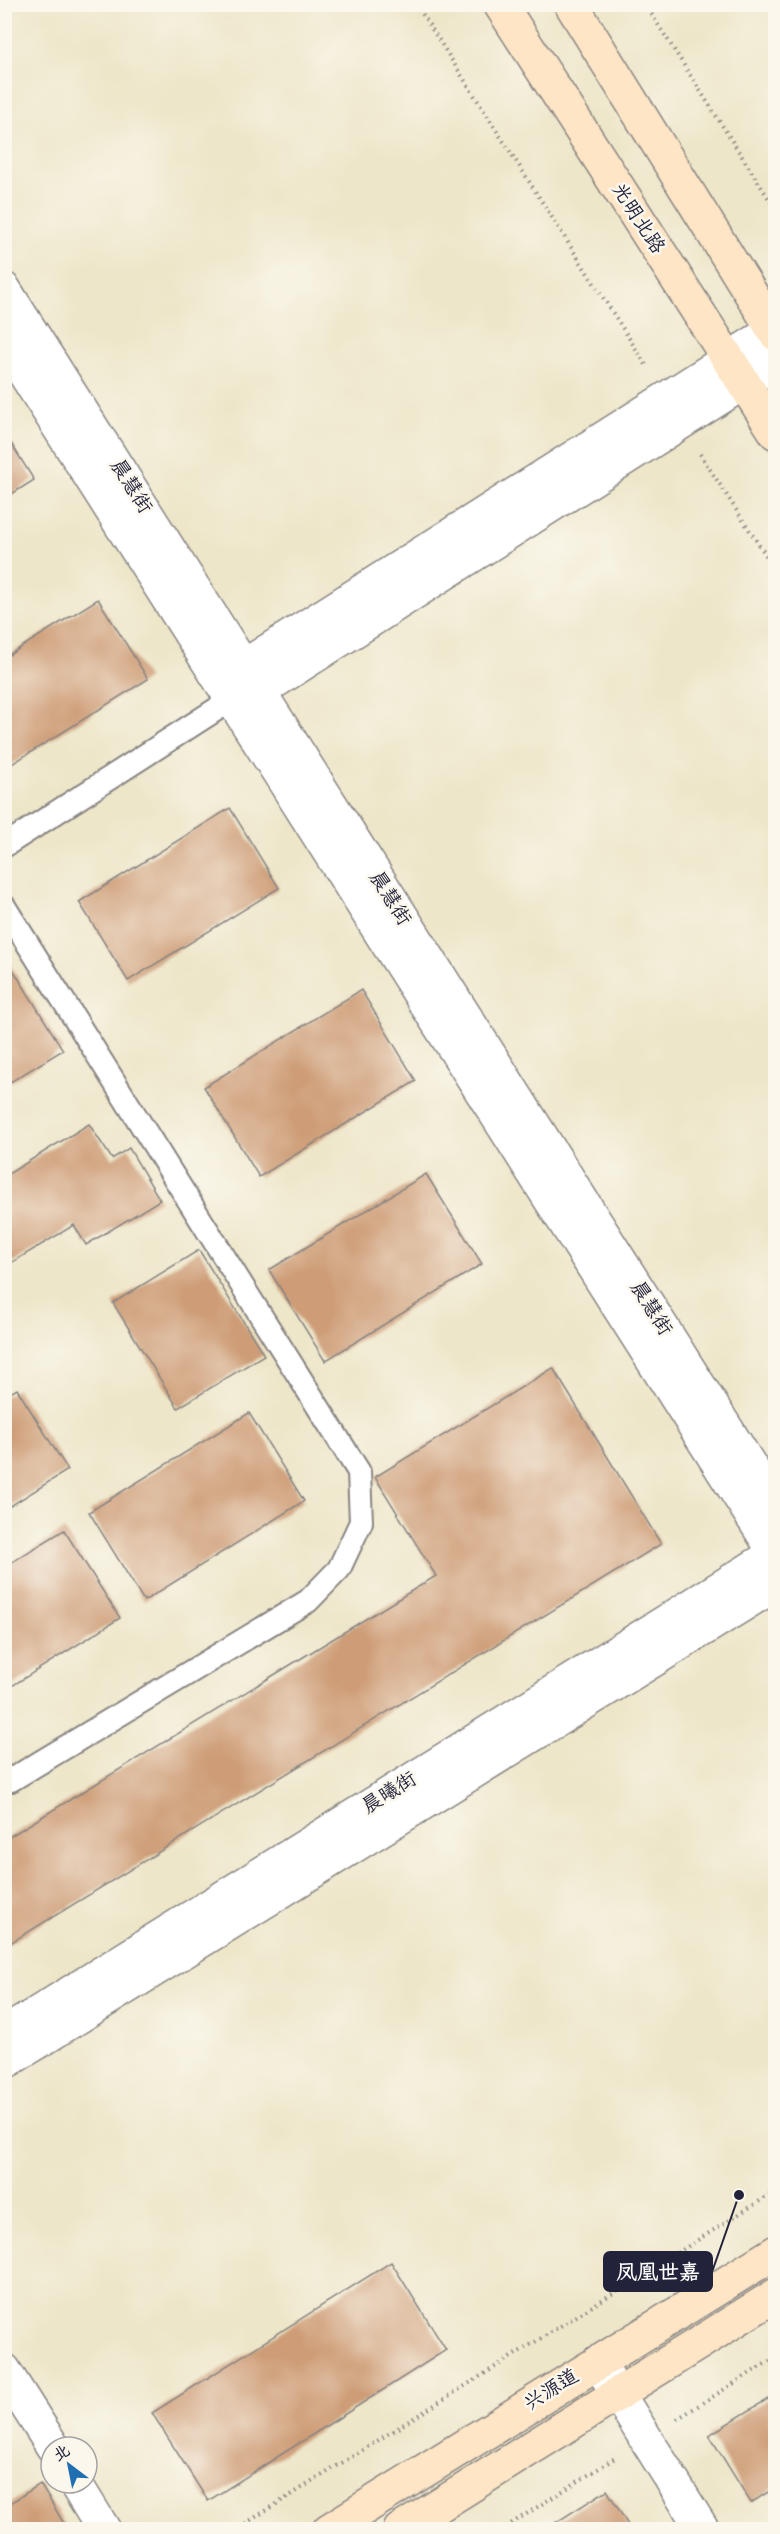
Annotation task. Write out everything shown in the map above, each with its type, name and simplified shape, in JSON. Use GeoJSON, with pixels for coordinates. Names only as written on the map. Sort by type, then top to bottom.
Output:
{"type":"FeatureCollection","features":[{"type":"Feature","properties":{"kind":"main road","name":"光明北路"},"geometry":{"type":"LineString","coordinates":[[500,4],[776,433]]}},
{"type":"Feature","properties":{"kind":"main road"},"geometry":{"type":"LineString","coordinates":[[571,4],[775,339]]}},
{"type":"Feature","properties":{"kind":"main road","name":"兴源道"},"geometry":{"type":"LineString","coordinates":[[328,2529],[776,2252]]}},
{"type":"Feature","properties":{"kind":"main road","name":"兴源道"},"geometry":{"type":"LineString","coordinates":[[400,2529],[776,2295]]}},
{"type":"Feature","properties":{"kind":"street","name":"晨慧街"},"geometry":{"type":"LineString","coordinates":[[4,289],[244,686],[775,1553]]}},
{"type":"Feature","properties":{"kind":"street"},"geometry":{"type":"LineString","coordinates":[[244,686],[735,371],[775,339]]}},
{"type":"Feature","properties":{"kind":"street","name":"晨慧街"},"geometry":{"type":"LineString","coordinates":[[4,341],[244,686],[776,1507]]}},
{"type":"Feature","properties":{"kind":"street","name":"晨曦街"},"geometry":{"type":"LineString","coordinates":[[4,2034],[775,1553]]}},
{"type":"Feature","properties":{"kind":"street","name":"晨曦街"},"geometry":{"type":"LineString","coordinates":[[4,2063],[776,1584]]}},
{"type":"Feature","properties":{"kind":"street"},"geometry":{"type":"LineString","coordinates":[[598,2362],[703,2529]]}},
{"type":"Feature","properties":{"kind":"street"},"geometry":{"type":"LineString","coordinates":[[4,2370],[45,2435]]}},
{"type":"Feature","properties":{"kind":"street"},"geometry":{"type":"LineString","coordinates":[[83,2495],[104,2529]]}},
{"type":"Feature","properties":{"kind":"lane"},"geometry":{"type":"LineString","coordinates":[[4,846],[244,686]]}},
{"type":"Feature","properties":{"kind":"lane"},"geometry":{"type":"LineString","coordinates":[[4,906],[359,1472],[361,1522],[339,1569],[308,1601],[11,1780],[4,1776]]}},
{"type":"Feature","properties":{"kind":"path"},"geometry":{"type":"LineString","coordinates":[[416,4],[776,571]]}},
{"type":"Feature","properties":{"kind":"path"},"geometry":{"type":"LineString","coordinates":[[645,4],[776,210]]}},
{"type":"Feature","properties":{"kind":"path"},"geometry":{"type":"LineString","coordinates":[[235,2529],[776,2191]]}},
{"type":"Feature","properties":{"kind":"building"},"geometry":{"type":"Polygon","coordinates":[[[4,432],[34,480],[4,499],[4,432]]]}},
{"type":"Feature","properties":{"kind":"building"},"geometry":{"type":"Polygon","coordinates":[[[98,599],[148,679],[4,769],[4,658],[98,599]]]}},
{"type":"Feature","properties":{"kind":"building"},"geometry":{"type":"Polygon","coordinates":[[[230,808],[279,888],[128,981],[79,902],[230,808]]]}},
{"type":"Feature","properties":{"kind":"building"},"geometry":{"type":"Polygon","coordinates":[[[4,955],[63,1050],[4,1086],[4,955]]]}},
{"type":"Feature","properties":{"kind":"building"},"geometry":{"type":"Polygon","coordinates":[[[361,990],[416,1081],[259,1177],[204,1087],[361,990]]]}},
{"type":"Feature","properties":{"kind":"building"},"geometry":{"type":"Polygon","coordinates":[[[89,1124],[112,1159],[129,1148],[160,1200],[86,1245],[74,1225],[11,1263],[5,1253],[5,1176],[89,1124]]]}},
{"type":"Feature","properties":{"kind":"building"},"geometry":{"type":"Polygon","coordinates":[[[426,1174],[482,1264],[325,1361],[269,1270],[426,1174]]]}},
{"type":"Feature","properties":{"kind":"building"},"geometry":{"type":"Polygon","coordinates":[[[199,1250],[264,1355],[178,1408],[113,1303],[199,1250]]]}},
{"type":"Feature","properties":{"kind":"building"},"geometry":{"type":"Polygon","coordinates":[[[553,1368],[661,1544],[4,1947],[4,1840],[436,1576],[375,1477],[553,1368]]]}},
{"type":"Feature","properties":{"kind":"building"},"geometry":{"type":"Polygon","coordinates":[[[17,1389],[68,1470],[4,1510],[4,1397],[17,1389]]]}},
{"type":"Feature","properties":{"kind":"building"},"geometry":{"type":"Polygon","coordinates":[[[249,1413],[304,1501],[144,1601],[89,1512],[249,1413]]]}},
{"type":"Feature","properties":{"kind":"building"},"geometry":{"type":"Polygon","coordinates":[[[64,1530],[120,1618],[4,1691],[4,1567],[64,1530]]]}},
{"type":"Feature","properties":{"kind":"building"},"geometry":{"type":"Polygon","coordinates":[[[391,2262],[446,2350],[208,2501],[152,2413],[391,2262]]]}},
{"type":"Feature","properties":{"kind":"building"},"geometry":{"type":"Polygon","coordinates":[[[776,2394],[776,2487],[751,2503],[709,2435],[776,2394]]]}},
{"type":"Feature","properties":{"kind":"building"},"geometry":{"type":"Polygon","coordinates":[[[39,2485],[39,2495],[47,2495],[68,2530],[4,2530],[4,2507],[39,2485]]]}},
{"type":"Feature","properties":{"kind":"building"},"geometry":{"type":"Polygon","coordinates":[[[607,2490],[631,2530],[544,2530],[607,2490]]]}},
{"type":"Feature","properties":{"kind":"place","name":"凤凰世嘉"},"geometry":{"type":"Point","coordinates":[739,2195]}}]}
